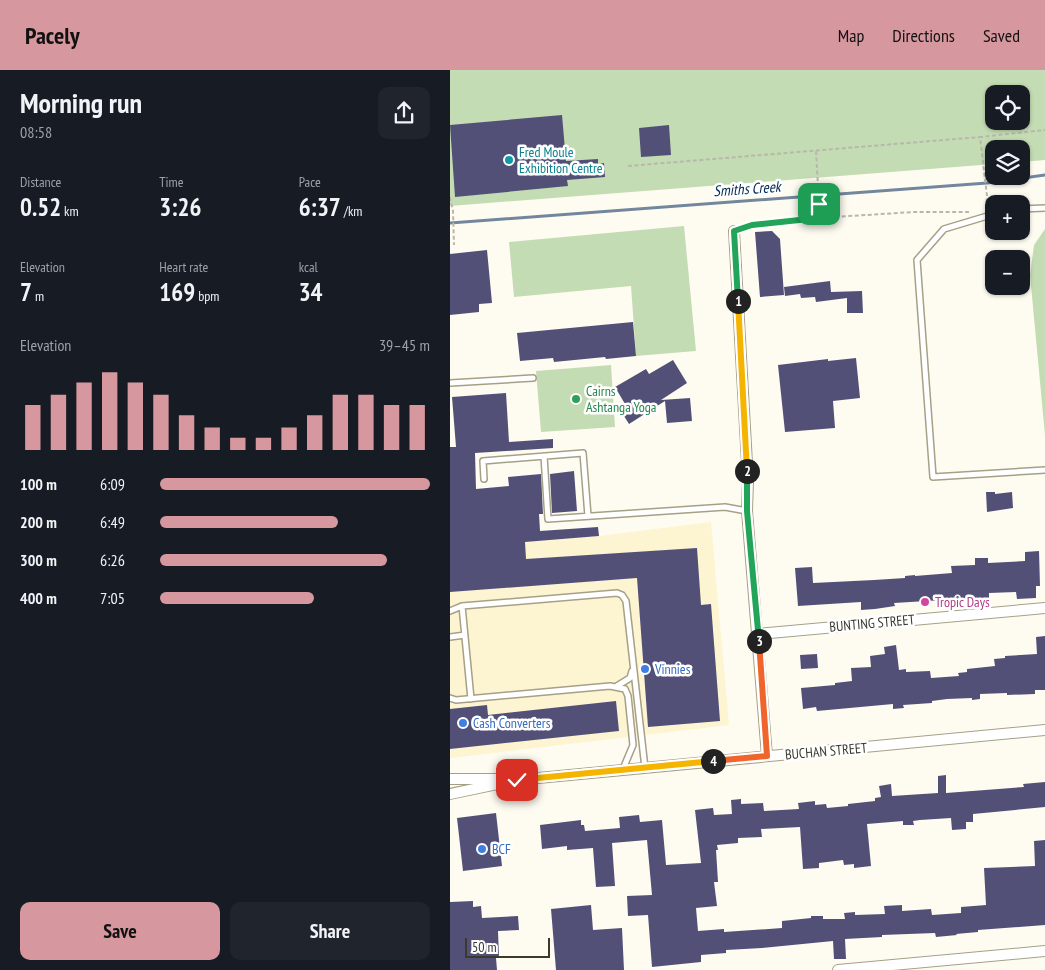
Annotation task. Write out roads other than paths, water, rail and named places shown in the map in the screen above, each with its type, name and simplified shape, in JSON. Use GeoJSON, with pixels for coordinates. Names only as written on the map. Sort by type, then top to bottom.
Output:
{"type":"FeatureCollection","features":[{"type":"Feature","properties":{"kind":"street"},"geometry":{"type":"LineString","coordinates":[[734,231],[748,480],[747,511],[767,756]]}},
{"type":"Feature","properties":{"kind":"street","name":"BUNTING STREET"},"geometry":{"type":"LineString","coordinates":[[758,634],[1045,608]]}},
{"type":"Feature","properties":{"kind":"street","name":"BUCHAN STREET"},"geometry":{"type":"LineString","coordinates":[[450,794],[517,780],[1045,730]]}},
{"type":"Feature","properties":{"kind":"street","name":"BUCHAN STREET"},"geometry":{"type":"LineString","coordinates":[[450,779],[517,780]]}},
{"type":"Feature","properties":{"kind":"street"},"geometry":{"type":"LineString","coordinates":[[838,970],[1045,951]]}},
{"type":"Feature","properties":{"kind":"lane"},"geometry":{"type":"LineString","coordinates":[[1030,209],[1045,208]]}},
{"type":"Feature","properties":{"kind":"lane"},"geometry":{"type":"LineString","coordinates":[[985,217],[944,229],[917,260],[933,477],[1045,470]]}},
{"type":"Feature","properties":{"kind":"lane"},"geometry":{"type":"LineString","coordinates":[[450,383],[533,378]]}},
{"type":"Feature","properties":{"kind":"lane"},"geometry":{"type":"LineString","coordinates":[[484,479],[483,461],[583,453],[588,516]]}},
{"type":"Feature","properties":{"kind":"lane"},"geometry":{"type":"LineString","coordinates":[[544,456],[548,519],[726,507],[747,511]]}},
{"type":"Feature","properties":{"kind":"lane"},"geometry":{"type":"LineString","coordinates":[[450,611],[462,606],[617,593],[622,595],[626,601],[644,768]]}},
{"type":"Feature","properties":{"kind":"lane"},"geometry":{"type":"LineString","coordinates":[[462,606],[471,699]]}},
{"type":"Feature","properties":{"kind":"lane"},"geometry":{"type":"LineString","coordinates":[[450,637],[465,635]]}},
{"type":"Feature","properties":{"kind":"lane"},"geometry":{"type":"LineString","coordinates":[[450,698],[456,700],[471,699],[617,686],[630,678],[633,668]]}},
{"type":"Feature","properties":{"kind":"lane"},"geometry":{"type":"LineString","coordinates":[[617,686],[625,690],[628,696],[633,745],[623,770]]}},
{"type":"Feature","properties":{"kind":"waterway","name":"Smiths Creek"},"geometry":{"type":"LineString","coordinates":[[450,223],[987,183],[1045,175]]}},
{"type":"Feature","properties":{"kind":"place","name":"Fred Moule Exhibition Centre"},"geometry":{"type":"Point","coordinates":[509,160]}},
{"type":"Feature","properties":{"kind":"place","name":"Cairns Ashtanga Yoga"},"geometry":{"type":"Point","coordinates":[576,399]}},
{"type":"Feature","properties":{"kind":"place","name":"Tropic Days"},"geometry":{"type":"Point","coordinates":[925,602]}},
{"type":"Feature","properties":{"kind":"place","name":"Vinnies"},"geometry":{"type":"Point","coordinates":[645,669]}},
{"type":"Feature","properties":{"kind":"place","name":"Cash Converters"},"geometry":{"type":"Point","coordinates":[463,723]}},
{"type":"Feature","properties":{"kind":"place","name":"BCF"},"geometry":{"type":"Point","coordinates":[482,849]}}]}
